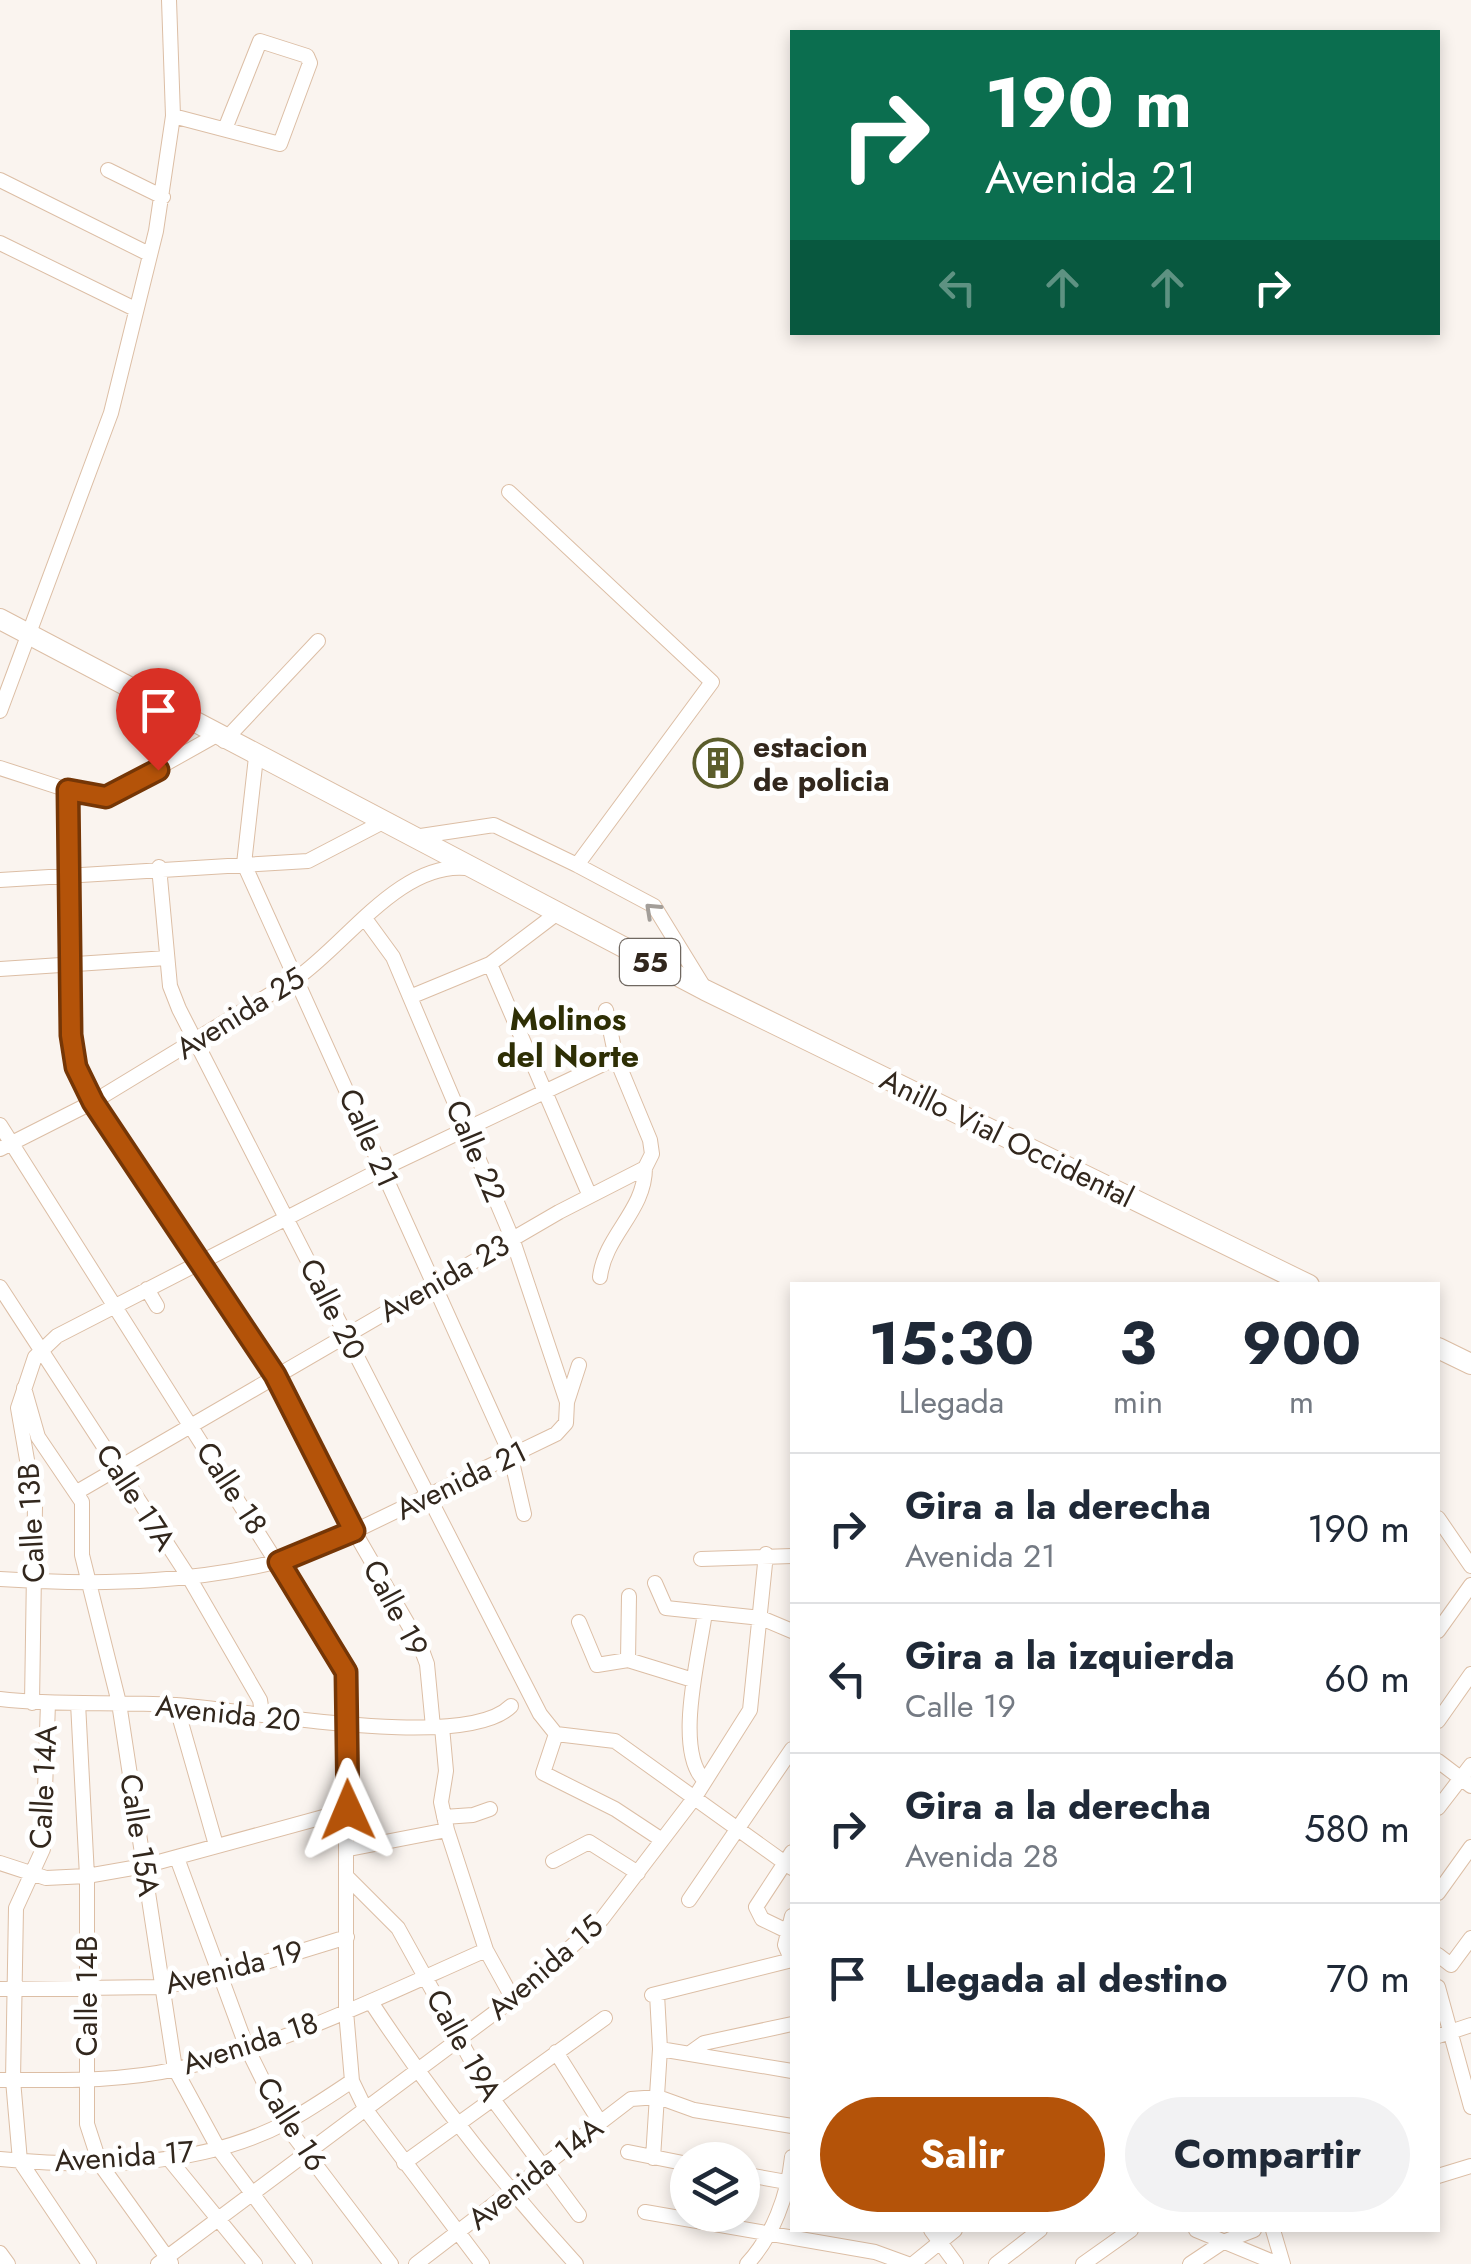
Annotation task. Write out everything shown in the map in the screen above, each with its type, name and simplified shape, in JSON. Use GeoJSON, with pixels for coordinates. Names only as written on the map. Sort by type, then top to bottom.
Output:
{"type":"FeatureCollection","features":[{"type":"Feature","properties":{"kind":"highway","name":"Anillo Vial Occidental"},"geometry":{"type":"LineString","coordinates":[[0,619],[556,914],[1303,1282]]}},
{"type":"Feature","properties":{"kind":"highway"},"geometry":{"type":"LineString","coordinates":[[1440,1349],[1471,1364]]}},
{"type":"Feature","properties":{"kind":"street"},"geometry":{"type":"LineString","coordinates":[[0,711],[111,414],[163,197],[174,116],[169,0]]}},
{"type":"Feature","properties":{"kind":"street"},"geometry":{"type":"LineString","coordinates":[[174,116],[280,144],[310,63],[307,56],[260,41],[226,129]]}},
{"type":"Feature","properties":{"kind":"street"},"geometry":{"type":"LineString","coordinates":[[108,170],[163,197]]}},
{"type":"Feature","properties":{"kind":"street"},"geometry":{"type":"LineString","coordinates":[[0,180],[149,254]]}},
{"type":"Feature","properties":{"kind":"street"},"geometry":{"type":"LineString","coordinates":[[0,243],[135,309]]}},
{"type":"Feature","properties":{"kind":"street"},"geometry":{"type":"LineString","coordinates":[[510,492],[712,682],[577,865]]}},
{"type":"Feature","properties":{"kind":"street"},"geometry":{"type":"LineString","coordinates":[[0,768],[68,790],[106,797],[123,791],[220,738],[318,641]]}},
{"type":"Feature","properties":{"kind":"street"},"geometry":{"type":"LineString","coordinates":[[244,864],[256,757]]}},
{"type":"Feature","properties":{"kind":"street","name":"Calle 19"},"geometry":{"type":"LineString","coordinates":[[68,790],[74,1051],[84,1087],[275,1375],[354,1531],[420,1645],[438,1727]]}},
{"type":"Feature","properties":{"kind":"street"},"geometry":{"type":"LineString","coordinates":[[0,880],[308,861],[381,823]]}},
{"type":"Feature","properties":{"kind":"street"},"geometry":{"type":"LineString","coordinates":[[410,838],[494,825],[577,865],[654,906],[706,990]]}},
{"type":"Feature","properties":{"kind":"street","name":"Calle 21"},"geometry":{"type":"LineString","coordinates":[[244,864],[510,1453],[524,1514]]}},
{"type":"Feature","properties":{"kind":"street","name":"Avenida 25"},"geometry":{"type":"LineString","coordinates":[[4,1147],[93,1102],[297,978],[394,894],[424,875],[446,866],[467,868]]}},
{"type":"Feature","properties":{"kind":"street","name":"Calle 20"},"geometry":{"type":"LineString","coordinates":[[159,868],[170,986],[540,1714],[556,1734]]}},
{"type":"Feature","properties":{"kind":"street"},"geometry":{"type":"LineString","coordinates":[[410,997],[490,964],[556,914]]}},
{"type":"Feature","properties":{"kind":"street","name":"Calle 22"},"geometry":{"type":"LineString","coordinates":[[366,920],[393,957],[512,1238],[567,1402],[566,1423]]}},
{"type":"Feature","properties":{"kind":"street"},"geometry":{"type":"LineString","coordinates":[[0,970],[166,958]]}},
{"type":"Feature","properties":{"kind":"street"},"geometry":{"type":"LineString","coordinates":[[490,964],[589,1194]]}},
{"type":"Feature","properties":{"kind":"street"},"geometry":{"type":"LineString","coordinates":[[600,1277],[605,1251],[637,1206],[648,1161],[616,1058],[606,1010]]}},
{"type":"Feature","properties":{"kind":"street"},"geometry":{"type":"LineString","coordinates":[[41,1350],[199,1260],[616,1058]]}},
{"type":"Feature","properties":{"kind":"street","name":"Calle 18"},"geometry":{"type":"LineString","coordinates":[[0,1124],[4,1147],[114,1305],[346,1672],[346,2010],[352,2081],[366,2110],[482,2264]]}},
{"type":"Feature","properties":{"kind":"street","name":"Avenida 23"},"geometry":{"type":"LineString","coordinates":[[77,1492],[648,1161]]}},
{"type":"Feature","properties":{"kind":"street","name":"Calle 17A"},"geometry":{"type":"LineString","coordinates":[[0,1287],[190,1579],[260,1700],[262,1713]]}},
{"type":"Feature","properties":{"kind":"street"},"geometry":{"type":"LineString","coordinates":[[147,1289],[157,1306]]}},
{"type":"Feature","properties":{"kind":"street","name":"Calle 13B"},"geometry":{"type":"LineString","coordinates":[[40,1703],[34,1487],[18,1408],[41,1350]]}},
{"type":"Feature","properties":{"kind":"street"},"geometry":{"type":"LineString","coordinates":[[567,1402],[578,1365]]}},
{"type":"Feature","properties":{"kind":"street","name":"Calle 15A"},"geometry":{"type":"LineString","coordinates":[[23,1388],[38,1437],[77,1492],[83,1510],[82,1554],[119,1703],[175,2069],[218,2148],[305,2264]]}},
{"type":"Feature","properties":{"kind":"street"},"geometry":{"type":"LineString","coordinates":[[0,1408],[18,1408]]}},
{"type":"Feature","properties":{"kind":"street","name":"Avenida 21"},"geometry":{"type":"LineString","coordinates":[[0,1579],[148,1584],[279,1562],[430,1496],[510,1453],[556,1434],[566,1423]]}},
{"type":"Feature","properties":{"kind":"street"},"geometry":{"type":"LineString","coordinates":[[1440,1521],[1471,1566]]}},
{"type":"Feature","properties":{"kind":"street","name":"Avenida 15"},"geometry":{"type":"LineString","coordinates":[[165,2262],[513,1999],[592,1930],[695,1797],[750,1710],[766,1554]]}},
{"type":"Feature","properties":{"kind":"street"},"geometry":{"type":"LineString","coordinates":[[702,1559],[790,1556]]}},
{"type":"Feature","properties":{"kind":"street"},"geometry":{"type":"LineString","coordinates":[[656,1583],[664,1607],[760,1618],[790,1630]]}},
{"type":"Feature","properties":{"kind":"street"},"geometry":{"type":"LineString","coordinates":[[1440,1629],[1469,1591]]}},
{"type":"Feature","properties":{"kind":"street"},"geometry":{"type":"LineString","coordinates":[[628,1660],[629,1596]]}},
{"type":"Feature","properties":{"kind":"street"},"geometry":{"type":"LineString","coordinates":[[705,1612],[693,1680],[694,1768],[705,1781]]}},
{"type":"Feature","properties":{"kind":"street"},"geometry":{"type":"LineString","coordinates":[[580,1622],[597,1665],[628,1660],[693,1680]]}},
{"type":"Feature","properties":{"kind":"street"},"geometry":{"type":"LineString","coordinates":[[1440,1719],[1471,1674]]}},
{"type":"Feature","properties":{"kind":"street","name":"Avenida 20"},"geometry":{"type":"LineString","coordinates":[[0,1699],[176,1705],[347,1724],[438,1727],[495,1718],[511,1706]]}},
{"type":"Feature","properties":{"kind":"street","name":"Calle 14A"},"geometry":{"type":"LineString","coordinates":[[40,1703],[43,1849],[34,1876],[16,1908],[7,1989],[7,2080],[20,2161],[89,2264]]}},
{"type":"Feature","properties":{"kind":"street","name":"Calle 14B"},"geometry":{"type":"LineString","coordinates":[[78,1703],[87,1876],[88,2124],[100,2164],[165,2262]]}},
{"type":"Feature","properties":{"kind":"street"},"geometry":{"type":"LineString","coordinates":[[176,1705],[216,1846]]}},
{"type":"Feature","properties":{"kind":"street"},"geometry":{"type":"LineString","coordinates":[[438,1727],[445,1823],[486,1950],[513,1999]]}},
{"type":"Feature","properties":{"kind":"street"},"geometry":{"type":"LineString","coordinates":[[662,1840],[615,1809],[543,1773],[556,1734],[615,1741],[790,1861],[756,1906],[762,1919],[790,1924],[785,1945],[790,1956]]}},
{"type":"Feature","properties":{"kind":"street"},"geometry":{"type":"LineString","coordinates":[[689,1900],[790,1753]]}},
{"type":"Feature","properties":{"kind":"street"},"geometry":{"type":"LineString","coordinates":[[1440,1762],[1466,1782]]}},
{"type":"Feature","properties":{"kind":"street"},"geometry":{"type":"LineString","coordinates":[[1440,1806],[1466,1782],[1471,1765]]}},
{"type":"Feature","properties":{"kind":"street"},"geometry":{"type":"LineString","coordinates":[[349,1849],[490,1808]]}},
{"type":"Feature","properties":{"kind":"street"},"geometry":{"type":"LineString","coordinates":[[0,1863],[34,1876],[87,1876],[176,1858],[348,1810]]}},
{"type":"Feature","properties":{"kind":"street"},"geometry":{"type":"LineString","coordinates":[[553,1861],[589,1842],[638,1873]]}},
{"type":"Feature","properties":{"kind":"street"},"geometry":{"type":"LineString","coordinates":[[1440,1890],[1471,1847]]}},
{"type":"Feature","properties":{"kind":"street","name":"Calle 16"},"geometry":{"type":"LineString","coordinates":[[176,1858],[248,2048],[284,2124],[390,2264]]}},
{"type":"Feature","properties":{"kind":"street","name":"Calle 19A"},"geometry":{"type":"LineString","coordinates":[[348,1878],[398,1928],[492,2098],[578,2215]]}},
{"type":"Feature","properties":{"kind":"street","name":"Avenida 19"},"geometry":{"type":"LineString","coordinates":[[7,1989],[160,1987],[220,1976],[347,1937]]}},
{"type":"Feature","properties":{"kind":"street"},"geometry":{"type":"LineString","coordinates":[[1440,1957],[1451,1966],[1471,1938]]}},
{"type":"Feature","properties":{"kind":"street","name":"Avenida 18"},"geometry":{"type":"LineString","coordinates":[[7,2080],[86,2080],[175,2069],[248,2048],[371,2002],[486,1950]]}},
{"type":"Feature","properties":{"kind":"street"},"geometry":{"type":"LineString","coordinates":[[652,2158],[660,2049],[653,1995],[790,1961]]}},
{"type":"Feature","properties":{"kind":"street"},"geometry":{"type":"LineString","coordinates":[[371,2002],[417,2071],[512,2192],[576,2264]]}},
{"type":"Feature","properties":{"kind":"street"},"geometry":{"type":"LineString","coordinates":[[1440,2003],[1444,2034],[1471,2107]]}},
{"type":"Feature","properties":{"kind":"street"},"geometry":{"type":"LineString","coordinates":[[404,2162],[605,2018]]}},
{"type":"Feature","properties":{"kind":"street"},"geometry":{"type":"LineString","coordinates":[[690,2053],[704,2044],[790,2024]]}},
{"type":"Feature","properties":{"kind":"street"},"geometry":{"type":"LineString","coordinates":[[1444,2034],[1471,2025]]}},
{"type":"Feature","properties":{"kind":"street"},"geometry":{"type":"LineString","coordinates":[[660,2049],[790,2071]]}},
{"type":"Feature","properties":{"kind":"street"},"geometry":{"type":"LineString","coordinates":[[556,2052],[600,2122]]}},
{"type":"Feature","properties":{"kind":"street","name":"Avenida 17"},"geometry":{"type":"LineString","coordinates":[[0,2160],[100,2164],[169,2160],[218,2148],[284,2124],[352,2081]]}},
{"type":"Feature","properties":{"kind":"street"},"geometry":{"type":"LineString","coordinates":[[658,2097],[712,2114],[790,2126]]}},
{"type":"Feature","properties":{"kind":"street","name":"Avenida 14A"},"geometry":{"type":"LineString","coordinates":[[416,2264],[631,2099],[658,2097]]}},
{"type":"Feature","properties":{"kind":"street"},"geometry":{"type":"LineString","coordinates":[[628,2152],[670,2161]]}},
{"type":"Feature","properties":{"kind":"street"},"geometry":{"type":"LineString","coordinates":[[169,2160],[255,2264]]}},
{"type":"Feature","properties":{"kind":"street"},"geometry":{"type":"LineString","coordinates":[[1440,2175],[1471,2166]]}},
{"type":"Feature","properties":{"kind":"street"},"geometry":{"type":"LineString","coordinates":[[760,2177],[790,2183]]}},
{"type":"Feature","properties":{"kind":"street"},"geometry":{"type":"LineString","coordinates":[[747,2264],[768,2234],[790,2185]]}},
{"type":"Feature","properties":{"kind":"street"},"geometry":{"type":"LineString","coordinates":[[646,2212],[875,2252],[911,2264],[936,2236],[956,2264]]}},
{"type":"Feature","properties":{"kind":"street"},"geometry":{"type":"LineString","coordinates":[[996,2264],[1037,2232]]}},
{"type":"Feature","properties":{"kind":"street"},"geometry":{"type":"LineString","coordinates":[[1083,2264],[1128,2232]]}},
{"type":"Feature","properties":{"kind":"street"},"geometry":{"type":"LineString","coordinates":[[1200,2232],[1259,2261],[1280,2264],[1273,2232]]}},
{"type":"Feature","properties":{"kind":"street"},"geometry":{"type":"LineString","coordinates":[[1190,2264],[1223,2242],[1249,2232]]}},
{"type":"Feature","properties":{"kind":"street"},"geometry":{"type":"LineString","coordinates":[[836,2264],[846,2249]]}},
{"type":"Feature","properties":{"kind":"street"},"geometry":{"type":"LineString","coordinates":[[0,2253],[8,2264]]}},
{"type":"Feature","properties":{"kind":"place","name":"estacion de policia"},"geometry":{"type":"Point","coordinates":[718,763]}},
{"type":"Feature","properties":{"kind":"district","name":"Molinos del Norte"},"geometry":{"type":"Point","coordinates":[568,1038]}},
{"type":"Feature","properties":{"kind":"route"},"geometry":{"type":"LineString","coordinates":[[158,770],[106,797],[68,790],[70,1002],[76,1067],[93,1102],[275,1375],[354,1531],[279,1562],[346,1672],[348,1810]]}}]}
